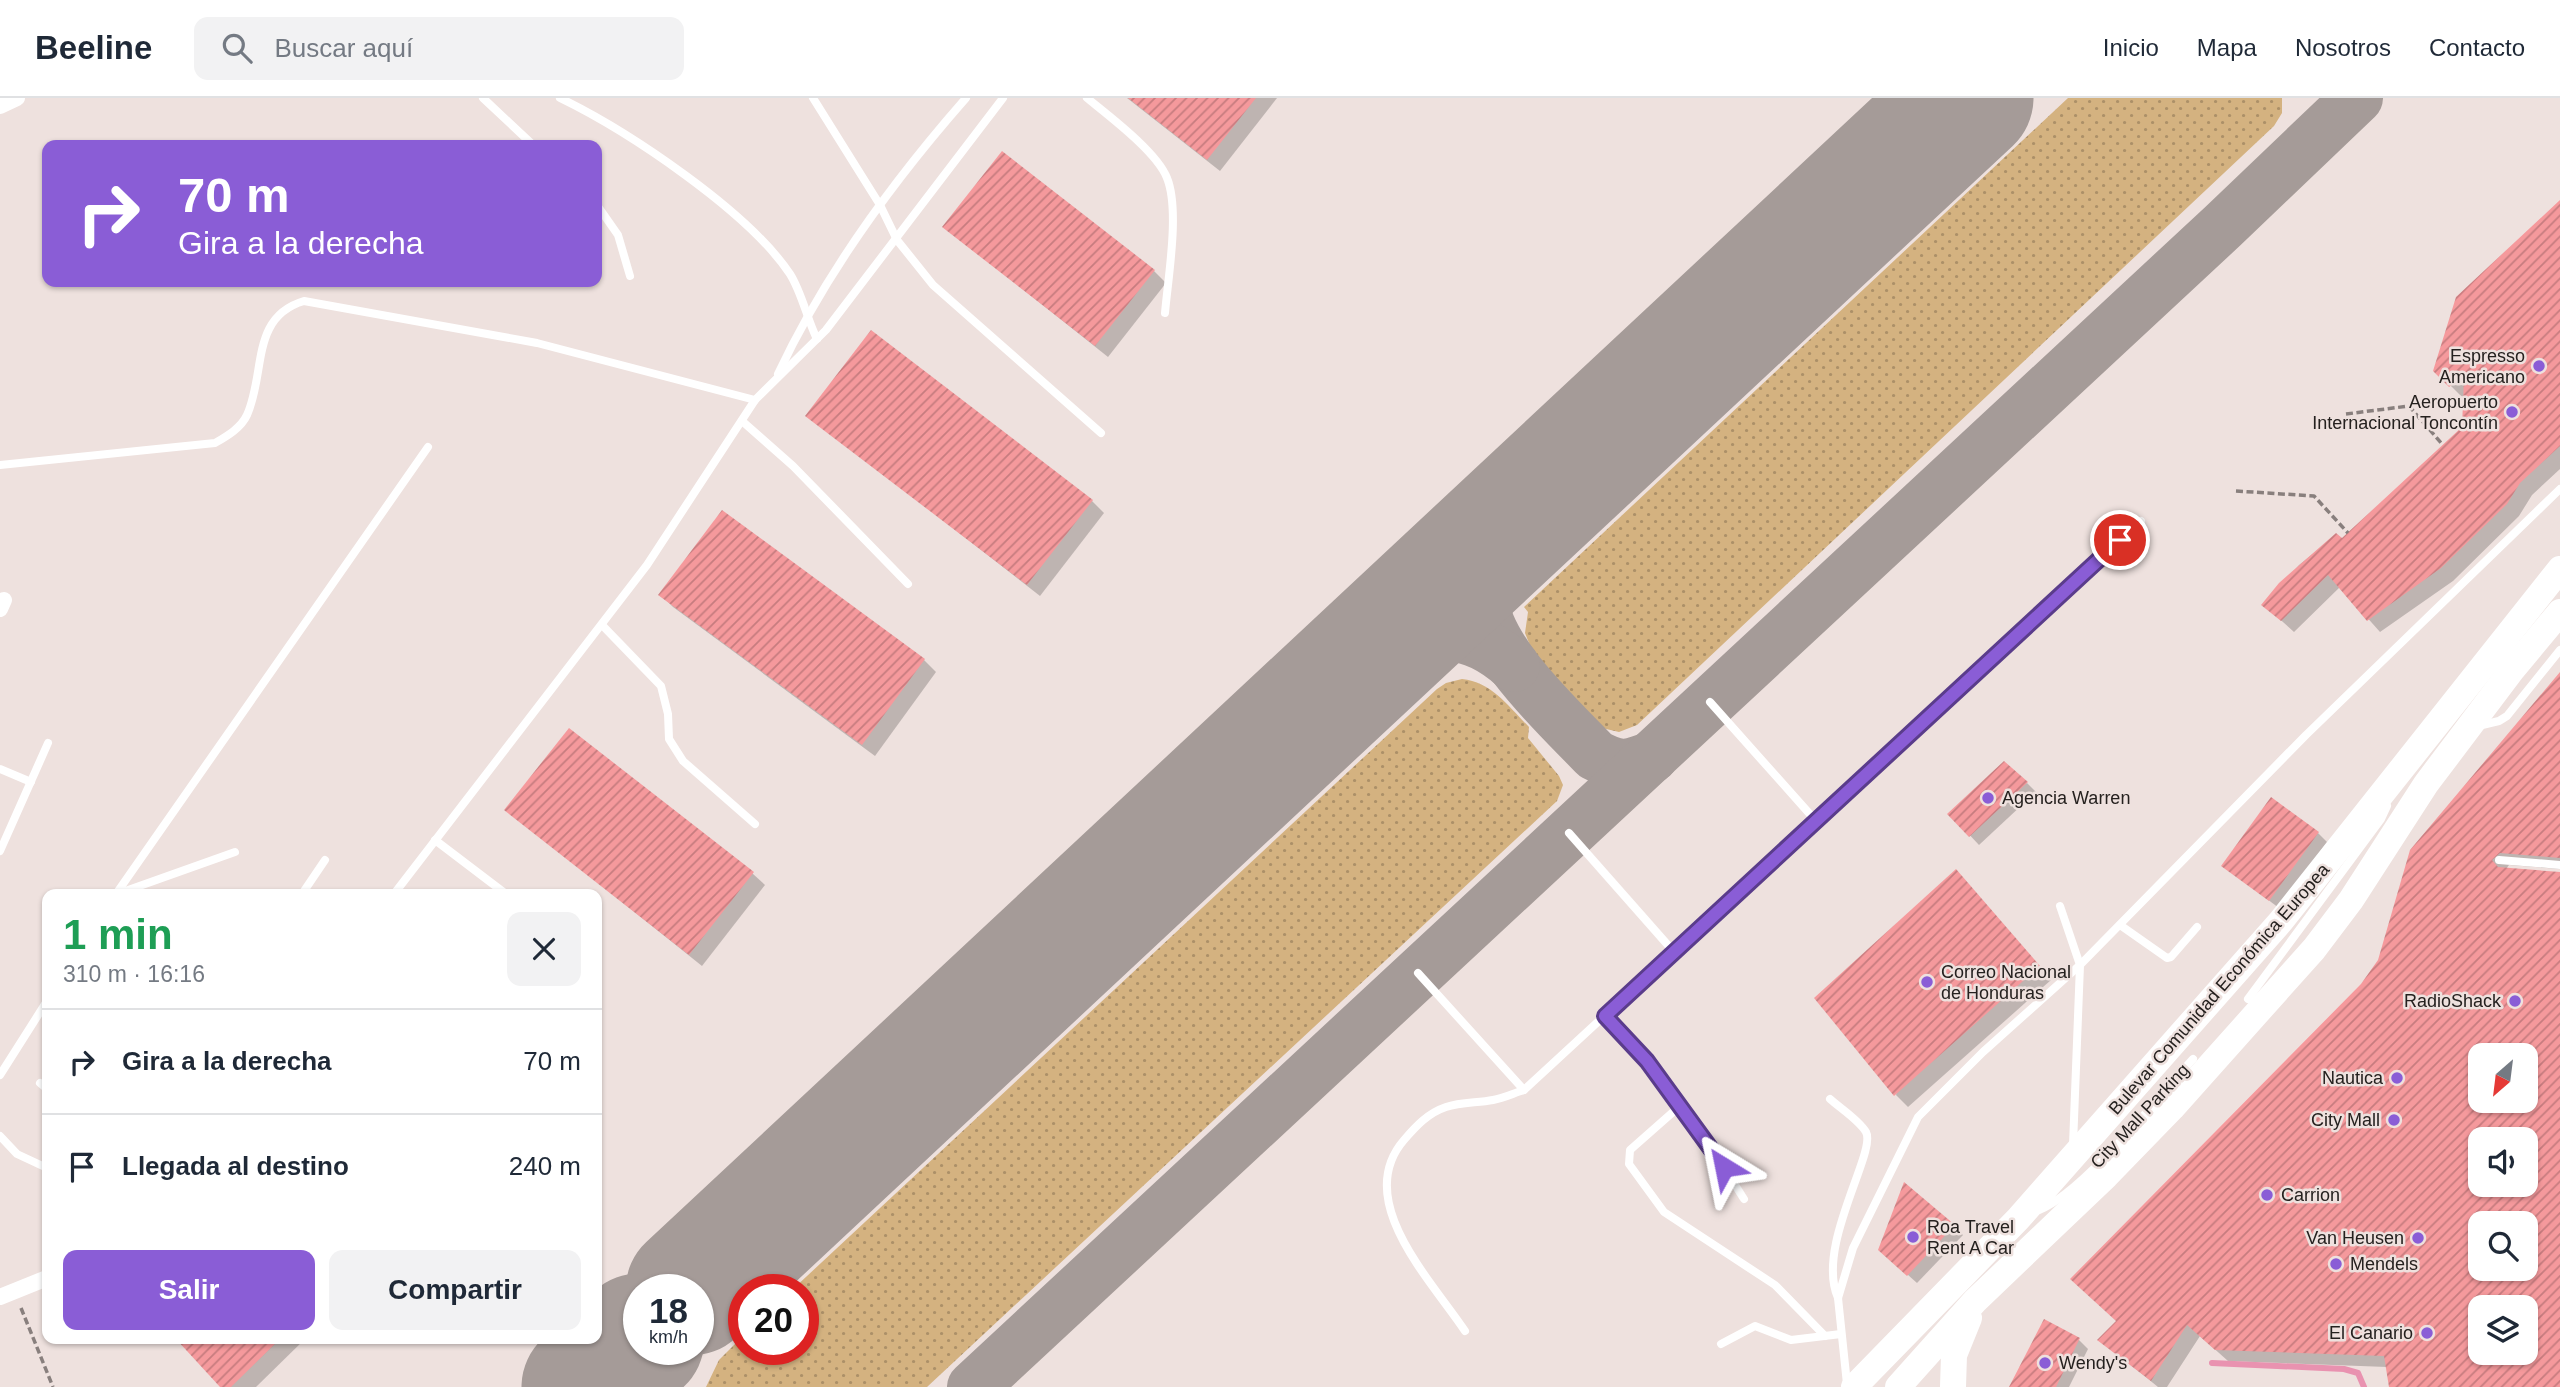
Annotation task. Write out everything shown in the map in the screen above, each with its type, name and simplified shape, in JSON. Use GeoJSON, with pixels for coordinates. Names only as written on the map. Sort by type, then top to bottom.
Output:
{"type":"FeatureCollection","features":[{"type":"Feature","properties":{"kind":"main road","name":"Bulevar Comunidad Económica Europea"},"geometry":{"type":"LineString","coordinates":[[1854,1387],[2018,1219],[2281,921],[2560,569]]}},
{"type":"Feature","properties":{"kind":"main road"},"geometry":{"type":"LineString","coordinates":[[1898,1387],[1975,1301],[2106,1176],[2227,1050],[2305,959],[2351,900],[2426,784],[2560,612]]}},
{"type":"Feature","properties":{"kind":"main road"},"geometry":{"type":"LineString","coordinates":[[1953,1387],[1954,1355],[1975,1301]]}},
{"type":"Feature","properties":{"kind":"street"},"geometry":{"type":"LineString","coordinates":[[0,106],[17,98]]}},
{"type":"Feature","properties":{"kind":"street"},"geometry":{"type":"LineString","coordinates":[[0,1297],[42,1280]]}},
{"type":"Feature","properties":{"kind":"lane"},"geometry":{"type":"LineString","coordinates":[[483,98],[528,140]]}},
{"type":"Feature","properties":{"kind":"lane"},"geometry":{"type":"LineString","coordinates":[[560,98],[601,118],[643,146],[748,228],[790,275],[817,339]]}},
{"type":"Feature","properties":{"kind":"lane"},"geometry":{"type":"LineString","coordinates":[[813,98],[880,205],[897,240],[933,285],[1101,433]]}},
{"type":"Feature","properties":{"kind":"lane"},"geometry":{"type":"LineString","coordinates":[[775,380],[805,315],[880,205],[966,98]]}},
{"type":"Feature","properties":{"kind":"lane"},"geometry":{"type":"LineString","coordinates":[[398,889],[646,565],[755,400],[817,339],[897,240],[1003,98]]}},
{"type":"Feature","properties":{"kind":"lane"},"geometry":{"type":"LineString","coordinates":[[1087,98],[1134,136],[1167,178],[1173,222],[1165,313]]}},
{"type":"Feature","properties":{"kind":"lane"},"geometry":{"type":"LineString","coordinates":[[602,212],[618,235],[630,276]]}},
{"type":"Feature","properties":{"kind":"lane"},"geometry":{"type":"LineString","coordinates":[[0,465],[215,443],[234,432],[247,415],[260,354],[273,321],[285,307],[304,301],[537,343],[755,400]]}},
{"type":"Feature","properties":{"kind":"lane"},"geometry":{"type":"LineString","coordinates":[[742,421],[793,466],[908,584]]}},
{"type":"Feature","properties":{"kind":"lane"},"geometry":{"type":"LineString","coordinates":[[120,889],[428,447]]}},
{"type":"Feature","properties":{"kind":"lane"},"geometry":{"type":"LineString","coordinates":[[1838,1298],[1853,1248],[1918,1117],[1983,1052],[2080,965],[2306,735],[2560,489]]}},
{"type":"Feature","properties":{"kind":"lane"},"geometry":{"type":"LineString","coordinates":[[1465,1331],[1396,1228],[1385,1193],[1385,1172],[1397,1148],[1420,1121],[1446,1107],[1495,1100],[1524,1090],[2141,521]]}},
{"type":"Feature","properties":{"kind":"lane"},"geometry":{"type":"LineString","coordinates":[[602,625],[661,686],[668,714],[669,739],[683,761],[755,824]]}},
{"type":"Feature","properties":{"kind":"lane"},"geometry":{"type":"LineString","coordinates":[[2468,728],[2503,719],[2560,650]]}},
{"type":"Feature","properties":{"kind":"lane"},"geometry":{"type":"LineString","coordinates":[[1710,702],[1816,821]]}},
{"type":"Feature","properties":{"kind":"lane"},"geometry":{"type":"LineString","coordinates":[[0,851],[48,743]]}},
{"type":"Feature","properties":{"kind":"lane"},"geometry":{"type":"LineString","coordinates":[[2248,999],[2381,819],[2405,764]]}},
{"type":"Feature","properties":{"kind":"lane"},"geometry":{"type":"LineString","coordinates":[[0,769],[31,782]]}},
{"type":"Feature","properties":{"kind":"lane"},"geometry":{"type":"LineString","coordinates":[[1569,833],[1674,952]]}},
{"type":"Feature","properties":{"kind":"lane"},"geometry":{"type":"LineString","coordinates":[[435,840],[499,889]]}},
{"type":"Feature","properties":{"kind":"lane"},"geometry":{"type":"LineString","coordinates":[[131,889],[235,852]]}},
{"type":"Feature","properties":{"kind":"lane"},"geometry":{"type":"LineString","coordinates":[[305,889],[325,860]]}},
{"type":"Feature","properties":{"kind":"lane"},"geometry":{"type":"LineString","coordinates":[[2499,860],[2560,864]]}},
{"type":"Feature","properties":{"kind":"lane"},"geometry":{"type":"LineString","coordinates":[[2060,906],[2080,965],[2073,1157]]}},
{"type":"Feature","properties":{"kind":"lane"},"geometry":{"type":"LineString","coordinates":[[2120,925],[2167,958],[2171,957],[2197,927]]}},
{"type":"Feature","properties":{"kind":"lane"},"geometry":{"type":"LineString","coordinates":[[1418,973],[1524,1090]]}},
{"type":"Feature","properties":{"kind":"lane"},"geometry":{"type":"LineString","coordinates":[[0,1075],[42,1010]]}},
{"type":"Feature","properties":{"kind":"lane"},"geometry":{"type":"LineString","coordinates":[[1605,1016],[1647,1061],[1681,1105],[1744,1199]]}},
{"type":"Feature","properties":{"kind":"lane","name":"City Mall Parking"},"geometry":{"type":"LineString","coordinates":[[2018,1219],[2050,1206],[2091,1170],[2193,1059]]}},
{"type":"Feature","properties":{"kind":"lane"},"geometry":{"type":"LineString","coordinates":[[1830,1099],[1866,1132],[1868,1146],[1844,1207],[1831,1265],[1831,1282],[1838,1298],[1848,1387]]}},
{"type":"Feature","properties":{"kind":"lane"},"geometry":{"type":"LineString","coordinates":[[1681,1105],[1630,1150],[1629,1164],[1664,1212],[1775,1285],[1825,1336]]}},
{"type":"Feature","properties":{"kind":"lane"},"geometry":{"type":"LineString","coordinates":[[0,1136],[17,1154],[42,1166]]}},
{"type":"Feature","properties":{"kind":"lane"},"geometry":{"type":"LineString","coordinates":[[1721,1344],[1755,1326],[1781,1338],[1841,1334]]}},
{"type":"Feature","properties":{"kind":"path"},"geometry":{"type":"LineString","coordinates":[[2346,414],[2409,406],[2443,445]]}},
{"type":"Feature","properties":{"kind":"path"},"geometry":{"type":"LineString","coordinates":[[2236,491],[2314,496],[2348,533]]}},
{"type":"Feature","properties":{"kind":"path"},"geometry":{"type":"LineString","coordinates":[[10,1311],[21,1307],[53,1387]]}},
{"type":"Feature","properties":{"kind":"shaded area"},"geometry":{"type":"Polygon","coordinates":[[[2068,98],[2282,98],[2282,113],[2274,126],[1637,725],[1619,732],[1602,728],[1591,720],[1533,653],[1525,633],[1528,612],[1524,607],[2068,98]]]}},
{"type":"Feature","properties":{"kind":"shaded area"},"geometry":{"type":"Polygon","coordinates":[[[1462,679],[1482,685],[1507,704],[1529,727],[1528,738],[1559,776],[1563,785],[1557,801],[927,1387],[706,1387],[719,1360],[728,1351],[728,1365],[819,1365],[819,1274],[809,1274],[1446,683],[1462,679]]]}},
{"type":"Feature","properties":{"kind":"building"},"geometry":{"type":"Polygon","coordinates":[[[1128,98],[1256,98],[1207,160],[1128,98]]]}},
{"type":"Feature","properties":{"kind":"building"},"geometry":{"type":"Polygon","coordinates":[[[1002,151],[1155,270],[1095,346],[942,227],[1002,151]]]}},
{"type":"Feature","properties":{"kind":"building","name":"Aeropuerto Internacional Toncontín"},"geometry":{"type":"Polygon","coordinates":[[[2560,200],[2560,446],[2520,483],[2507,504],[2441,568],[2367,621],[2328,575],[2281,621],[2261,605],[2279,583],[2336,533],[2342,538],[2462,427],[2464,376],[2449,387],[2433,371],[2456,297],[2560,200]]]}},
{"type":"Feature","properties":{"kind":"building"},"geometry":{"type":"Polygon","coordinates":[[[871,330],[1093,500],[1027,585],[805,416],[871,330]]]}},
{"type":"Feature","properties":{"kind":"building"},"geometry":{"type":"Polygon","coordinates":[[[722,510],[925,659],[862,745],[658,595],[722,510]]]}},
{"type":"Feature","properties":{"kind":"building","name":"City Mall"},"geometry":{"type":"Polygon","coordinates":[[[2560,672],[2560,858],[2500,853],[2492,860],[2498,867],[2560,872],[2560,1387],[2389,1387],[2384,1356],[2215,1350],[2187,1325],[2151,1381],[2097,1340],[2116,1321],[2070,1279],[2361,984],[2378,960],[2410,850],[2560,672]]]}},
{"type":"Feature","properties":{"kind":"building"},"geometry":{"type":"Polygon","coordinates":[[[569,728],[754,872],[689,955],[504,810],[569,728]]]}},
{"type":"Feature","properties":{"kind":"building","name":"Agencia Warren"},"geometry":{"type":"Polygon","coordinates":[[[2004,761],[2028,782],[1969,837],[1947,814],[2004,761]]]}},
{"type":"Feature","properties":{"kind":"building"},"geometry":{"type":"Polygon","coordinates":[[[2271,797],[2319,832],[2269,901],[2221,866],[2271,797]]]}},
{"type":"Feature","properties":{"kind":"building","name":"Correo Nacional de Honduras"},"geometry":{"type":"Polygon","coordinates":[[[1956,869],[2040,966],[1894,1096],[1814,998],[1956,869]]]}},
{"type":"Feature","properties":{"kind":"building","name":"Roa Travel Rent A Car"},"geometry":{"type":"Polygon","coordinates":[[[1904,1182],[1955,1225],[1907,1276],[1878,1250],[1904,1182]]]}},
{"type":"Feature","properties":{"kind":"building","name":"Wendy's"},"geometry":{"type":"Polygon","coordinates":[[[2044,1319],[2080,1338],[2056,1387],[2009,1387],[2044,1319]]]}},
{"type":"Feature","properties":{"kind":"building"},"geometry":{"type":"Polygon","coordinates":[[[181,1344],[275,1344],[231,1387],[220,1387],[181,1344]]]}},
{"type":"Feature","properties":{"kind":"waterway"},"geometry":{"type":"LineString","coordinates":[[2212,1363],[2344,1369],[2358,1373],[2364,1387]]}},
{"type":"Feature","properties":{"kind":"taxiway"},"geometry":{"type":"LineString","coordinates":[[973,1387],[2223,226],[2357,98]]}},
{"type":"Feature","properties":{"kind":"taxiway"},"geometry":{"type":"LineString","coordinates":[[1503,532],[1487,569],[1483,593],[1486,614],[1494,635],[1508,658],[1543,701],[1595,755],[1623,765],[1652,757]]}},
{"type":"Feature","properties":{"kind":"taxiway"},"geometry":{"type":"LineString","coordinates":[[1375,651],[1413,639],[1448,635],[1480,643],[1514,666]]}},
{"type":"Feature","properties":{"kind":"taxiway"},"geometry":{"type":"LineString","coordinates":[[652,1387],[653,1365]]}},
{"type":"Feature","properties":{"kind":"runway"},"geometry":{"type":"LineString","coordinates":[[708,1274],[1968,98]]}},
{"type":"Feature","properties":{"kind":"runway"},"geometry":{"type":"LineString","coordinates":[[587,1387],[623,1354]]}},
{"type":"Feature","properties":{"kind":"place","name":"Espresso Americano"},"geometry":{"type":"Point","coordinates":[2539,366]}},
{"type":"Feature","properties":{"kind":"place","name":"Aeropuerto Internacional Toncontín"},"geometry":{"type":"Point","coordinates":[2512,412]}},
{"type":"Feature","properties":{"kind":"place","name":"Agencia Warren"},"geometry":{"type":"Point","coordinates":[1988,798]}},
{"type":"Feature","properties":{"kind":"place","name":"Correo Nacional de Honduras"},"geometry":{"type":"Point","coordinates":[1927,982]}},
{"type":"Feature","properties":{"kind":"place","name":"RadioShack"},"geometry":{"type":"Point","coordinates":[2515,1001]}},
{"type":"Feature","properties":{"kind":"place","name":"Nautica"},"geometry":{"type":"Point","coordinates":[2397,1078]}},
{"type":"Feature","properties":{"kind":"place","name":"City Mall"},"geometry":{"type":"Point","coordinates":[2394,1120]}},
{"type":"Feature","properties":{"kind":"place","name":"Carrion"},"geometry":{"type":"Point","coordinates":[2267,1195]}},
{"type":"Feature","properties":{"kind":"place","name":"Roa Travel Rent A Car"},"geometry":{"type":"Point","coordinates":[1913,1237]}},
{"type":"Feature","properties":{"kind":"place","name":"Van Heusen"},"geometry":{"type":"Point","coordinates":[2418,1238]}},
{"type":"Feature","properties":{"kind":"place","name":"Mendels"},"geometry":{"type":"Point","coordinates":[2336,1264]}},
{"type":"Feature","properties":{"kind":"place","name":"El Canario"},"geometry":{"type":"Point","coordinates":[2427,1333]}},
{"type":"Feature","properties":{"kind":"place","name":"Wendy's"},"geometry":{"type":"Point","coordinates":[2045,1363]}},
{"type":"Feature","properties":{"kind":"route"},"geometry":{"type":"LineString","coordinates":[[1724,1167],[1647,1061],[1605,1016],[2120,540]]}}]}
